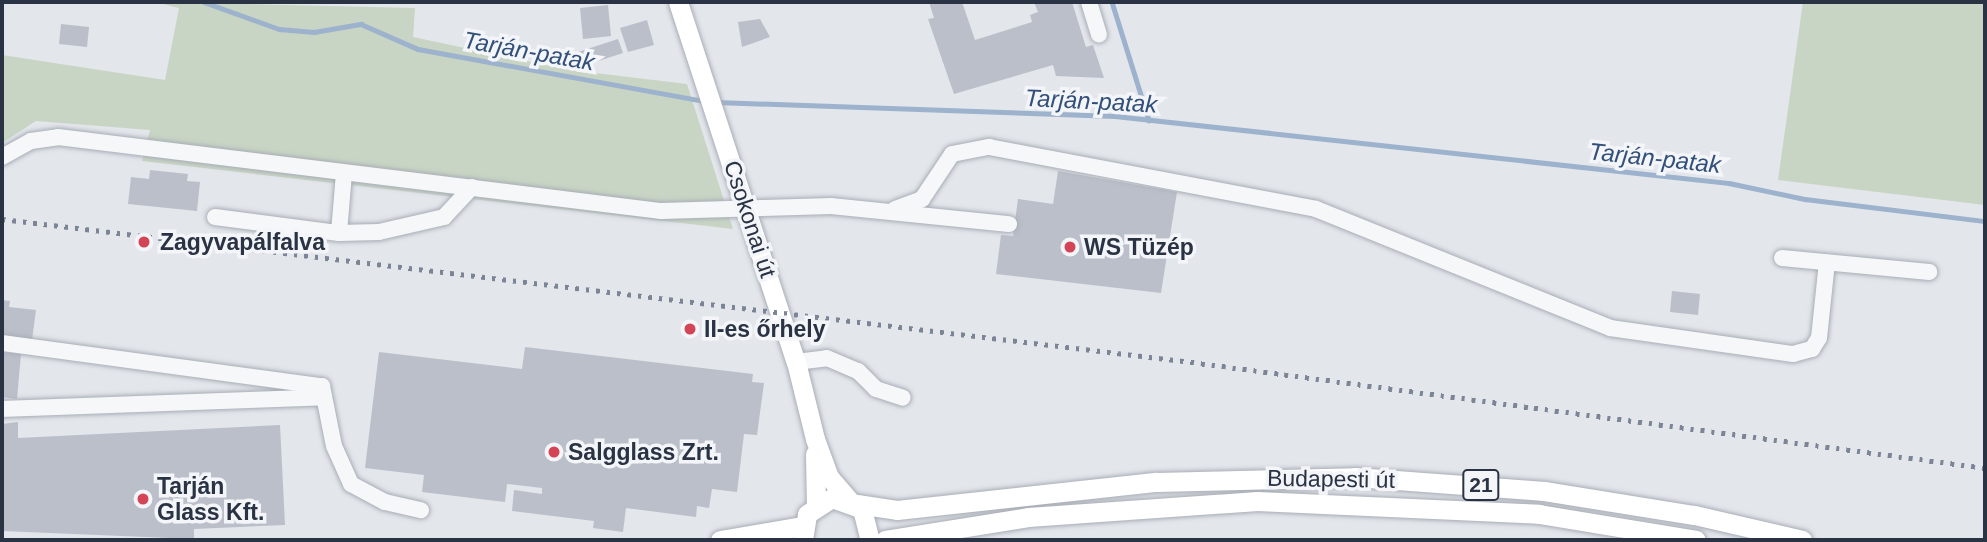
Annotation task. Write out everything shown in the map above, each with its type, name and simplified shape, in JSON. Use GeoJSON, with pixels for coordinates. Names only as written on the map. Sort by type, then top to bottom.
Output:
{"type":"FeatureCollection","features":[{"type":"Feature","properties":{"kind":"main road","name":"Csokonai út"},"geometry":{"type":"LineString","coordinates":[[678,2],[796,362],[815,439]]}},
{"type":"Feature","properties":{"kind":"main road"},"geometry":{"type":"LineString","coordinates":[[815,439],[829,477],[870,522],[870,540]]}},
{"type":"Feature","properties":{"kind":"main road"},"geometry":{"type":"LineString","coordinates":[[720,540],[803,533],[816,505],[815,439]]}},
{"type":"Feature","properties":{"kind":"main road","name":"Budapesti út"},"geometry":{"type":"LineString","coordinates":[[853,502],[897,510],[1156,482],[1355,477],[1544,491],[1695,515],[1802,540]]}},
{"type":"Feature","properties":{"kind":"main road","name":"21"},"geometry":{"type":"LineString","coordinates":[[816,505],[832,498],[853,502]]}},
{"type":"Feature","properties":{"kind":"main road","name":"Budapesti út"},"geometry":{"type":"LineString","coordinates":[[886,540],[1028,517],[1257,501],[1539,513],[1696,540]]}},
{"type":"Feature","properties":{"kind":"street"},"geometry":{"type":"LineString","coordinates":[[1089,2],[1100,34]]}},
{"type":"Feature","properties":{"kind":"street"},"geometry":{"type":"LineString","coordinates":[[2,157],[45,137],[671,212],[746,205],[895,209],[1009,224]]}},
{"type":"Feature","properties":{"kind":"street"},"geometry":{"type":"LineString","coordinates":[[895,209],[922,199],[952,154],[989,147],[1316,209],[1631,334],[1793,354],[1812,349],[1819,338],[1827,262]]}},
{"type":"Feature","properties":{"kind":"street"},"geometry":{"type":"LineString","coordinates":[[339,233],[344,173]]}},
{"type":"Feature","properties":{"kind":"street"},"geometry":{"type":"LineString","coordinates":[[215,217],[339,233],[379,232],[444,217],[472,187]]}},
{"type":"Feature","properties":{"kind":"street"},"geometry":{"type":"LineString","coordinates":[[1782,258],[1929,272]]}},
{"type":"Feature","properties":{"kind":"street"},"geometry":{"type":"LineString","coordinates":[[2,343],[322,386],[334,446],[352,484],[384,502],[421,510]]}},
{"type":"Feature","properties":{"kind":"street"},"geometry":{"type":"LineString","coordinates":[[796,362],[827,359],[858,371],[876,389],[903,398]]}},
{"type":"Feature","properties":{"kind":"street"},"geometry":{"type":"LineString","coordinates":[[2,409],[324,397]]}},
{"type":"Feature","properties":{"kind":"green space"},"geometry":{"type":"Polygon","coordinates":[[[155,2],[415,8],[413,37],[570,70],[687,84],[733,229],[142,161],[150,130],[36,121],[2,143],[2,55],[165,80],[179,8],[155,2]]]}},
{"type":"Feature","properties":{"kind":"green space"},"geometry":{"type":"Polygon","coordinates":[[[1803,2],[1985,2],[1985,205],[1778,180],[1803,2]]]}},
{"type":"Feature","properties":{"kind":"building"},"geometry":{"type":"Polygon","coordinates":[[[929,2],[962,2],[975,40],[1032,22],[1030,15],[1038,12],[1034,2],[1072,2],[1086,47],[1093,45],[1104,78],[1056,76],[1053,65],[954,94],[928,19],[934,18],[929,2]]]}},
{"type":"Feature","properties":{"kind":"building"},"geometry":{"type":"Polygon","coordinates":[[[608,5],[611,36],[583,39],[580,8],[608,5]]]}},
{"type":"Feature","properties":{"kind":"building"},"geometry":{"type":"Polygon","coordinates":[[[760,19],[770,37],[742,47],[738,22],[760,19]]]}},
{"type":"Feature","properties":{"kind":"building"},"geometry":{"type":"Polygon","coordinates":[[[647,20],[654,45],[628,52],[620,28],[647,20]]]}},
{"type":"Feature","properties":{"kind":"building"},"geometry":{"type":"Polygon","coordinates":[[[61,24],[89,27],[87,47],[59,44],[61,24]]]}},
{"type":"Feature","properties":{"kind":"building"},"geometry":{"type":"Polygon","coordinates":[[[618,39],[623,53],[580,67],[575,53],[618,39]]]}},
{"type":"Feature","properties":{"kind":"building"},"geometry":{"type":"Polygon","coordinates":[[[150,170],[188,174],[187,181],[200,182],[197,211],[128,204],[131,177],[149,179],[150,170]]]}},
{"type":"Feature","properties":{"kind":"building"},"geometry":{"type":"Polygon","coordinates":[[[1058,171],[1177,192],[1161,293],[996,274],[1001,235],[1013,236],[1018,199],[1053,204],[1058,171]]]}},
{"type":"Feature","properties":{"kind":"building"},"geometry":{"type":"Polygon","coordinates":[[[1672,291],[1700,294],[1698,315],[1670,312],[1672,291]]]}},
{"type":"Feature","properties":{"kind":"building"},"geometry":{"type":"Polygon","coordinates":[[[2,300],[10,301],[9,307],[36,310],[32,340],[2,335],[2,300]]]}},
{"type":"Feature","properties":{"kind":"building","name":"Salgglass Zrt."},"geometry":{"type":"Polygon","coordinates":[[[525,347],[753,374],[752,382],[764,383],[757,435],[744,434],[737,492],[712,489],[709,508],[697,506],[696,517],[626,508],[623,532],[593,528],[594,521],[512,511],[514,490],[542,494],[542,488],[507,484],[505,502],[422,492],[424,475],[365,468],[379,352],[522,369],[525,347]]]}},
{"type":"Feature","properties":{"kind":"building"},"geometry":{"type":"Polygon","coordinates":[[[2,352],[21,354],[17,399],[2,397],[2,352]]]}},
{"type":"Feature","properties":{"kind":"building","name":"Tarján Glass Kft."},"geometry":{"type":"Polygon","coordinates":[[[18,422],[18,438],[280,425],[285,525],[194,529],[194,539],[2,531],[2,424],[18,422]]]}},
{"type":"Feature","properties":{"kind":"waterway","name":"Tarján-patak"},"geometry":{"type":"LineString","coordinates":[[204,2],[279,29],[314,32],[361,24],[418,49],[704,101]]}},
{"type":"Feature","properties":{"kind":"waterway"},"geometry":{"type":"LineString","coordinates":[[1112,2],[1149,120]]}},
{"type":"Feature","properties":{"kind":"waterway","name":"Tarján-patak"},"geometry":{"type":"LineString","coordinates":[[716,102],[1115,116],[1729,183],[1805,199],[1985,221]]}},
{"type":"Feature","properties":{"kind":"railway"},"geometry":{"type":"LineString","coordinates":[[2,219],[1191,362],[1985,468]]}},
{"type":"Feature","properties":{"kind":"place","name":"Zagyvapálfalva"},"geometry":{"type":"Point","coordinates":[144,242]}},
{"type":"Feature","properties":{"kind":"place","name":"WS Tüzép"},"geometry":{"type":"Point","coordinates":[1070,247]}},
{"type":"Feature","properties":{"kind":"place","name":"II-es őrhely"},"geometry":{"type":"Point","coordinates":[690,329]}},
{"type":"Feature","properties":{"kind":"place","name":"Salgglass Zrt."},"geometry":{"type":"Point","coordinates":[554,452]}},
{"type":"Feature","properties":{"kind":"place","name":"Tarján Glass Kft."},"geometry":{"type":"Point","coordinates":[143,499]}}]}
